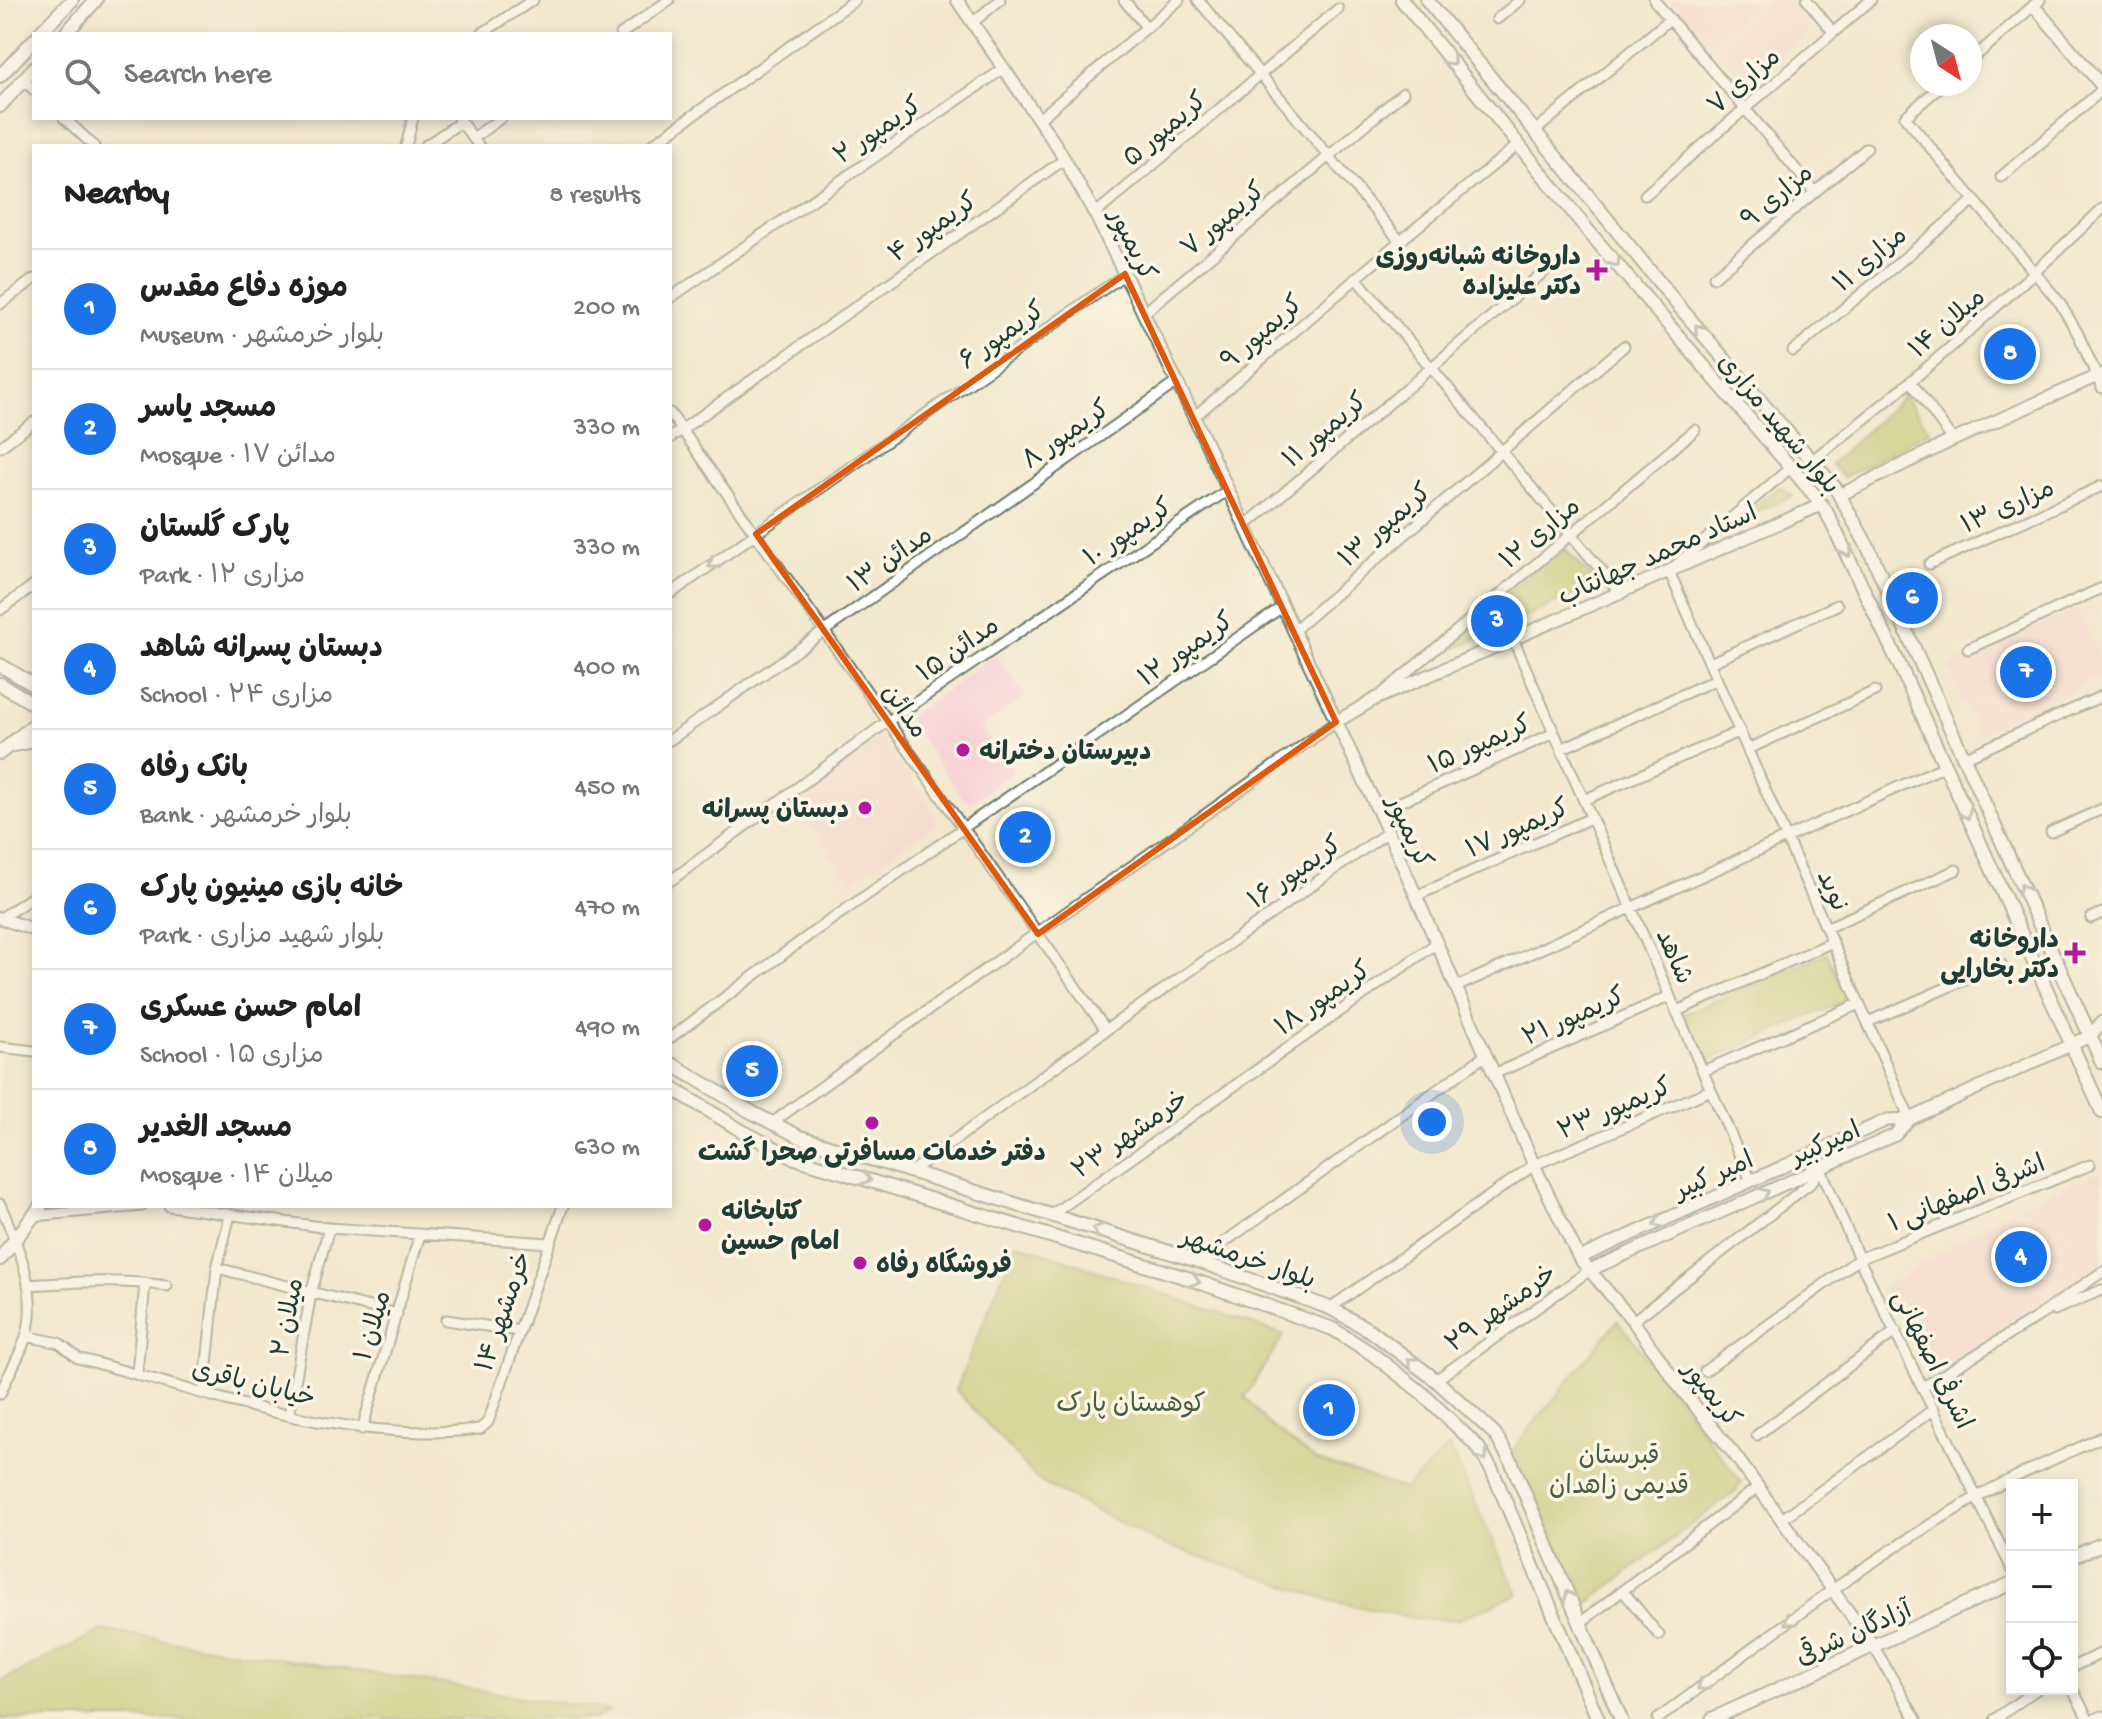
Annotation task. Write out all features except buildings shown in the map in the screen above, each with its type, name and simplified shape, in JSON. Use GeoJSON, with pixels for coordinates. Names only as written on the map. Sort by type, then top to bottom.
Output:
{"type":"FeatureCollection","features":[{"type":"Feature","properties":{"kind":"main road"},"geometry":{"type":"LineString","coordinates":[[41,32],[72,0]]}},
{"type":"Feature","properties":{"kind":"main road"},"geometry":{"type":"LineString","coordinates":[[67,32],[96,0]]}},
{"type":"Feature","properties":{"kind":"main road","name":"بلوار شهید مزاری"},"geometry":{"type":"LineString","coordinates":[[1402,0],[1518,145],[1821,505],[1849,556],[1899,664],[2102,1112]]}},
{"type":"Feature","properties":{"kind":"main road","name":"بلوار شهید مزاری"},"geometry":{"type":"LineString","coordinates":[[1427,0],[1677,304],[1840,495],[1868,547],[2096,1036],[2102,1062]]}},
{"type":"Feature","properties":{"kind":"main road"},"geometry":{"type":"LineString","coordinates":[[23,80],[4,71],[32,42]]}},
{"type":"Feature","properties":{"kind":"main road"},"geometry":{"type":"LineString","coordinates":[[0,106],[32,70]]}},
{"type":"Feature","properties":{"kind":"main road"},"geometry":{"type":"LineString","coordinates":[[1518,145],[1535,131]]}},
{"type":"Feature","properties":{"kind":"main road"},"geometry":{"type":"LineString","coordinates":[[1899,664],[1917,655]]}},
{"type":"Feature","properties":{"kind":"main road"},"geometry":{"type":"LineString","coordinates":[[0,665],[32,684]]}},
{"type":"Feature","properties":{"kind":"main road"},"geometry":{"type":"LineString","coordinates":[[0,684],[32,703]]}},
{"type":"Feature","properties":{"kind":"main road"},"geometry":{"type":"LineString","coordinates":[[4,750],[32,727]]}},
{"type":"Feature","properties":{"kind":"main road"},"geometry":{"type":"LineString","coordinates":[[4,750],[32,742]]}},
{"type":"Feature","properties":{"kind":"main road","name":"بلوار خرمشهر"},"geometry":{"type":"LineString","coordinates":[[672,1064],[800,1137],[1198,1261],[1330,1308],[1371,1331],[1436,1380],[1495,1434],[1511,1461],[1621,1719]]}},
{"type":"Feature","properties":{"kind":"main road","name":"بلوار خرمشهر"},"geometry":{"type":"LineString","coordinates":[[672,1088],[792,1157],[1124,1259],[1333,1329],[1371,1353],[1421,1392],[1478,1447],[1492,1470],[1598,1719]]}},
{"type":"Feature","properties":{"kind":"main road"},"geometry":{"type":"LineString","coordinates":[[6,1250],[38,1211]]}},
{"type":"Feature","properties":{"kind":"main road"},"geometry":{"type":"LineString","coordinates":[[1124,1259],[1131,1240]]}},
{"type":"Feature","properties":{"kind":"main road"},"geometry":{"type":"LineString","coordinates":[[2078,1554],[2102,1544]]}},
{"type":"Feature","properties":{"kind":"main road"},"geometry":{"type":"LineString","coordinates":[[1535,1572],[1555,1565]]}},
{"type":"Feature","properties":{"kind":"main road","name":"آزادگان شرقی"},"geometry":{"type":"LineString","coordinates":[[1712,1719],[2006,1586]]}},
{"type":"Feature","properties":{"kind":"street"},"geometry":{"type":"LineString","coordinates":[[484,32],[533,0]]}},
{"type":"Feature","properties":{"kind":"street"},"geometry":{"type":"LineString","coordinates":[[624,32],[669,0]]}},
{"type":"Feature","properties":{"kind":"street"},"geometry":{"type":"LineString","coordinates":[[653,144],[855,0]]}},
{"type":"Feature","properties":{"kind":"street","name":"کریمپور"},"geometry":{"type":"LineString","coordinates":[[957,0],[1065,159],[1125,274],[1388,832],[1534,1165],[1579,1258],[1633,1321],[1874,1647]]}},
{"type":"Feature","properties":{"kind":"street"},"geometry":{"type":"LineString","coordinates":[[972,23],[1000,0]]}},
{"type":"Feature","properties":{"kind":"street"},"geometry":{"type":"LineString","coordinates":[[1124,0],[1147,28]]}},
{"type":"Feature","properties":{"kind":"street"},"geometry":{"type":"LineString","coordinates":[[1039,119],[1179,0]]}},
{"type":"Feature","properties":{"kind":"street"},"geometry":{"type":"LineString","coordinates":[[1198,0],[1400,241]]}},
{"type":"Feature","properties":{"kind":"street"},"geometry":{"type":"LineString","coordinates":[[1497,19],[1520,0]]}},
{"type":"Feature","properties":{"kind":"street"},"geometry":{"type":"LineString","coordinates":[[1654,0],[1814,191]]}},
{"type":"Feature","properties":{"kind":"street"},"geometry":{"type":"LineString","coordinates":[[1807,0],[1833,32]]}},
{"type":"Feature","properties":{"kind":"street","name":"مزاری ۷"},"geometry":{"type":"LineString","coordinates":[[1645,195],[1871,0]]}},
{"type":"Feature","properties":{"kind":"street"},"geometry":{"type":"LineString","coordinates":[[1982,51],[2037,3],[2102,88],[2001,177]]}},
{"type":"Feature","properties":{"kind":"street","name":"کریمپور ۵"},"geometry":{"type":"LineString","coordinates":[[1095,214],[1338,9]]}},
{"type":"Feature","properties":{"kind":"street"},"geometry":{"type":"LineString","coordinates":[[1535,131],[1670,19]]}},
{"type":"Feature","properties":{"kind":"street","name":"کریمپور ۲"},"geometry":{"type":"LineString","coordinates":[[672,297],[1003,69]]}},
{"type":"Feature","properties":{"kind":"street"},"geometry":{"type":"LineString","coordinates":[[23,80],[32,88]]}},
{"type":"Feature","properties":{"kind":"street","name":"کریمپور ۷"},"geometry":{"type":"LineString","coordinates":[[1144,313],[1403,93]]}},
{"type":"Feature","properties":{"kind":"street"},"geometry":{"type":"LineString","coordinates":[[1929,96],[1905,117],[2060,303],[2099,375],[2102,388]]}},
{"type":"Feature","properties":{"kind":"street"},"geometry":{"type":"LineString","coordinates":[[66,120],[92,144]]}},
{"type":"Feature","properties":{"kind":"street"},"geometry":{"type":"LineString","coordinates":[[406,144],[412,120]]}},
{"type":"Feature","properties":{"kind":"street"},"geometry":{"type":"LineString","coordinates":[[428,144],[460,120],[476,142],[499,120]]}},
{"type":"Feature","properties":{"kind":"street","name":"کریمپور ۹"},"geometry":{"type":"LineString","coordinates":[[1194,417],[1518,145]]}},
{"type":"Feature","properties":{"kind":"street","name":"مزاری ۹"},"geometry":{"type":"LineString","coordinates":[[1714,277],[1867,148]]}},
{"type":"Feature","properties":{"kind":"street","name":"کریمپور ۴"},"geometry":{"type":"LineString","coordinates":[[672,437],[1065,159]]}},
{"type":"Feature","properties":{"kind":"street","name":"مزاری ۱۱"},"geometry":{"type":"LineString","coordinates":[[1793,351],[1974,200]]}},
{"type":"Feature","properties":{"kind":"street","name":"میلان ۱۴"},"geometry":{"type":"LineString","coordinates":[[1812,460],[1911,382],[2035,273],[2102,209]]}},
{"type":"Feature","properties":{"kind":"street","name":"کریمپور ۱۱"},"geometry":{"type":"LineString","coordinates":[[1245,526],[1553,264]]}},
{"type":"Feature","properties":{"kind":"street","name":"کریمپور ۶"},"geometry":{"type":"LineString","coordinates":[[672,593],[1125,274]]}},
{"type":"Feature","properties":{"kind":"street"},"geometry":{"type":"LineString","coordinates":[[1356,278],[1621,594]]}},
{"type":"Feature","properties":{"kind":"street"},"geometry":{"type":"LineString","coordinates":[[0,304],[32,280]]}},
{"type":"Feature","properties":{"kind":"street","name":"کریمپور ۱۳"},"geometry":{"type":"LineString","coordinates":[[1293,631],[1624,346]]}},
{"type":"Feature","properties":{"kind":"street"},"geometry":{"type":"LineString","coordinates":[[1840,495],[2099,375]]}},
{"type":"Feature","properties":{"kind":"street","name":"کریمپور ۸"},"geometry":{"type":"LineString","coordinates":[[980,521],[1177,382]]}},
{"type":"Feature","properties":{"kind":"street"},"geometry":{"type":"LineString","coordinates":[[1911,382],[1953,440]]}},
{"type":"Feature","properties":{"kind":"street","name":"مدائن"},"geometry":{"type":"LineString","coordinates":[[672,416],[1106,1030]]}},
{"type":"Feature","properties":{"kind":"street"},"geometry":{"type":"LineString","coordinates":[[0,447],[32,423]]}},
{"type":"Feature","properties":{"kind":"street","name":"مزاری ۱۲"},"geometry":{"type":"LineString","coordinates":[[1375,699],[1695,430]]}},
{"type":"Feature","properties":{"kind":"street"},"geometry":{"type":"LineString","coordinates":[[1669,571],[1790,468]]}},
{"type":"Feature","properties":{"kind":"street","name":"مزاری ۱۳"},"geometry":{"type":"LineString","coordinates":[[1929,564],[2102,486]]}},
{"type":"Feature","properties":{"kind":"street","name":"کریمپور ۱۰"},"geometry":{"type":"LineString","coordinates":[[1051,609],[1228,490]]}},
{"type":"Feature","properties":{"kind":"street","name":"استاد محمد جهانتاب"},"geometry":{"type":"LineString","coordinates":[[1336,722],[1375,699],[1821,505]]}},
{"type":"Feature","properties":{"kind":"street","name":"مدائن ۱۳"},"geometry":{"type":"LineString","coordinates":[[672,739],[980,521]]}},
{"type":"Feature","properties":{"kind":"street","name":"نوید"},"geometry":{"type":"LineString","coordinates":[[1669,571],[1910,1119]]}},
{"type":"Feature","properties":{"kind":"street"},"geometry":{"type":"LineString","coordinates":[[0,610],[32,586]]}},
{"type":"Feature","properties":{"kind":"street"},"geometry":{"type":"LineString","coordinates":[[1968,649],[2102,588]]}},
{"type":"Feature","properties":{"kind":"street"},"geometry":{"type":"LineString","coordinates":[[1710,663],[1837,605]]}},
{"type":"Feature","properties":{"kind":"street","name":"کریمپور ۱۲"},"geometry":{"type":"LineString","coordinates":[[672,1037],[812,933],[1282,607]]}},
{"type":"Feature","properties":{"kind":"street","name":"مدائن ۱۵"},"geometry":{"type":"LineString","coordinates":[[672,880],[887,722],[1051,609]]}},
{"type":"Feature","properties":{"kind":"street","name":"شاهد"},"geometry":{"type":"LineString","coordinates":[[1513,639],[1751,1181]]}},
{"type":"Feature","properties":{"kind":"street"},"geometry":{"type":"LineString","coordinates":[[1561,749],[1717,679]]}},
{"type":"Feature","properties":{"kind":"street"},"geometry":{"type":"LineString","coordinates":[[1748,749],[1875,691]]}},
{"type":"Feature","properties":{"kind":"street"},"geometry":{"type":"LineString","coordinates":[[1964,758],[2102,696]]}},
{"type":"Feature","properties":{"kind":"street"},"geometry":{"type":"LineString","coordinates":[[772,1123],[903,1026],[1336,722]]}},
{"type":"Feature","properties":{"kind":"street"},"geometry":{"type":"LineString","coordinates":[[1584,800],[1740,731]]}},
{"type":"Feature","properties":{"kind":"street","name":"کریمپور ۱۵"},"geometry":{"type":"LineString","coordinates":[[1378,812],[1554,733]]}},
{"type":"Feature","properties":{"kind":"street"},"geometry":{"type":"LineString","coordinates":[[1456,987],[1945,766]]}},
{"type":"Feature","properties":{"kind":"street"},"geometry":{"type":"LineString","coordinates":[[2051,832],[2102,809]]}},
{"type":"Feature","properties":{"kind":"street","name":"کریمپور ۱۷"},"geometry":{"type":"LineString","coordinates":[[1416,896],[1591,818]]}},
{"type":"Feature","properties":{"kind":"street","name":"کریمپور ۱۶"},"geometry":{"type":"LineString","coordinates":[[912,1171],[1388,832]]}},
{"type":"Feature","properties":{"kind":"street"},"geometry":{"type":"LineString","coordinates":[[1826,928],[1956,870]]}},
{"type":"Feature","properties":{"kind":"street"},"geometry":{"type":"LineString","coordinates":[[0,918],[32,897]]}},
{"type":"Feature","properties":{"kind":"street"},"geometry":{"type":"LineString","coordinates":[[2091,918],[2102,913]]}},
{"type":"Feature","properties":{"kind":"street"},"geometry":{"type":"LineString","coordinates":[[0,918],[32,929]]}},
{"type":"Feature","properties":{"kind":"street"},"geometry":{"type":"LineString","coordinates":[[1677,1011],[1833,942]]}},
{"type":"Feature","properties":{"kind":"street","name":"کریمپور ۱۸"},"geometry":{"type":"LineString","coordinates":[[1232,1088],[1437,943]]}},
{"type":"Feature","properties":{"kind":"street"},"geometry":{"type":"LineString","coordinates":[[1868,1022],[2001,964]]}},
{"type":"Feature","properties":{"kind":"street","name":"کریمپور ۲۱"},"geometry":{"type":"LineString","coordinates":[[1494,1074],[1670,996]]}},
{"type":"Feature","properties":{"kind":"street"},"geometry":{"type":"LineString","coordinates":[[1703,1071],[1859,1004]]}},
{"type":"Feature","properties":{"kind":"street"},"geometry":{"type":"LineString","coordinates":[[2071,1044],[2096,1036],[2102,1022]]}},
{"type":"Feature","properties":{"kind":"street","name":"امیرکبیر"},"geometry":{"type":"LineString","coordinates":[[1590,1270],[1895,1135],[1910,1119],[2071,1044]]}},
{"type":"Feature","properties":{"kind":"street"},"geometry":{"type":"LineString","coordinates":[[0,1047],[32,1051]]}},
{"type":"Feature","properties":{"kind":"street"},"geometry":{"type":"LineString","coordinates":[[1198,1261],[1486,1055]]}},
{"type":"Feature","properties":{"kind":"street","name":"خرمشهر ۲۳"},"geometry":{"type":"LineString","coordinates":[[1051,1215],[1232,1088]]}},
{"type":"Feature","properties":{"kind":"street","name":"کریمپور ۲۳"},"geometry":{"type":"LineString","coordinates":[[1330,1308],[1534,1165],[1711,1090]]}},
{"type":"Feature","properties":{"kind":"street","name":"امیر کبیر"},"geometry":{"type":"LineString","coordinates":[[1579,1258],[1887,1120],[1910,1119]]}},
{"type":"Feature","properties":{"kind":"street","name":"اشرفی اصفهانی ۱"},"geometry":{"type":"LineString","coordinates":[[1705,1371],[1859,1259],[2090,1165]]}},
{"type":"Feature","properties":{"kind":"street"},"geometry":{"type":"LineString","coordinates":[[1633,1321],[1812,1182],[1820,1167]]}},
{"type":"Feature","properties":{"kind":"street","name":"اشرفی اصفهانی"},"geometry":{"type":"LineString","coordinates":[[1820,1167],[1859,1259],[2006,1557]]}},
{"type":"Feature","properties":{"kind":"street"},"geometry":{"type":"LineString","coordinates":[[0,1204],[6,1250],[28,1285],[30,1311],[26,1336],[0,1394]]}},
{"type":"Feature","properties":{"kind":"street"},"geometry":{"type":"LineString","coordinates":[[38,1211],[100,1208]]}},
{"type":"Feature","properties":{"kind":"street"},"geometry":{"type":"LineString","coordinates":[[183,1208],[329,1228],[549,1243]]}},
{"type":"Feature","properties":{"kind":"street","name":"خرمشهر ۱۴"},"geometry":{"type":"LineString","coordinates":[[480,1429],[488,1422],[562,1208]]}},
{"type":"Feature","properties":{"kind":"street"},"geometry":{"type":"LineString","coordinates":[[204,1392],[217,1268],[230,1215]]}},
{"type":"Feature","properties":{"kind":"street","name":"میلان ۲"},"geometry":{"type":"LineString","coordinates":[[289,1415],[311,1294],[329,1228]]}},
{"type":"Feature","properties":{"kind":"street","name":"میلان ۱"},"geometry":{"type":"LineString","coordinates":[[362,1429],[420,1234]]}},
{"type":"Feature","properties":{"kind":"street"},"geometry":{"type":"LineString","coordinates":[[217,1268],[397,1314]]}},
{"type":"Feature","properties":{"kind":"street","name":"خرمشهر ۲۹"},"geometry":{"type":"LineString","coordinates":[[1436,1380],[1590,1270]]}},
{"type":"Feature","properties":{"kind":"street"},"geometry":{"type":"LineString","coordinates":[[1923,1387],[2036,1318],[2102,1272]]}},
{"type":"Feature","properties":{"kind":"street"},"geometry":{"type":"LineString","coordinates":[[28,1285],[88,1282],[167,1286]]}},
{"type":"Feature","properties":{"kind":"street"},"geometry":{"type":"LineString","coordinates":[[137,1374],[145,1283]]}},
{"type":"Feature","properties":{"kind":"street"},"geometry":{"type":"LineString","coordinates":[[2036,1318],[2102,1290]]}},
{"type":"Feature","properties":{"kind":"street"},"geometry":{"type":"LineString","coordinates":[[446,1320],[519,1331]]}},
{"type":"Feature","properties":{"kind":"street"},"geometry":{"type":"LineString","coordinates":[[1757,1435],[1896,1331]]}},
{"type":"Feature","properties":{"kind":"street","name":"خیابان باقری"},"geometry":{"type":"LineString","coordinates":[[26,1336],[59,1343],[78,1358],[289,1415],[362,1429],[480,1429]]}},
{"type":"Feature","properties":{"kind":"street"},"geometry":{"type":"LineString","coordinates":[[1782,1519],[1934,1409]]}},
{"type":"Feature","properties":{"kind":"street"},"geometry":{"type":"LineString","coordinates":[[1658,1719],[1833,1588],[1898,1546],[1977,1497],[2101,1438]]}},
{"type":"Feature","properties":{"kind":"street"},"geometry":{"type":"LineString","coordinates":[[1580,1623],[1758,1487]]}},
{"type":"Feature","properties":{"kind":"street"},"geometry":{"type":"LineString","coordinates":[[1623,1591],[1659,1635]]}},
{"type":"Feature","properties":{"kind":"street"},"geometry":{"type":"LineString","coordinates":[[1874,1647],[1916,1719]]}},
{"type":"Feature","properties":{"kind":"street"},"geometry":{"type":"LineString","coordinates":[[2078,1664],[2102,1653]]}},
{"type":"Feature","properties":{"kind":"street"},"geometry":{"type":"LineString","coordinates":[[1995,1719],[2029,1695]]}},
{"type":"Feature","properties":{"kind":"street"},"geometry":{"type":"LineString","coordinates":[[2076,1695],[2088,1719]]}},
{"type":"Feature","properties":{"kind":"street"},"geometry":{"type":"LineString","coordinates":[[2095,1719],[2102,1716]]}},
{"type":"Feature","properties":{"kind":"highlighted area"},"geometry":{"type":"Polygon","coordinates":[[[1125,274],[1336,722],[1038,934],[756,534],[1125,274]]]}},
{"type":"Feature","properties":{"kind":"shaded area"},"geometry":{"type":"Polygon","coordinates":[[[1671,0],[1762,0],[1709,45],[1671,0]]]}},
{"type":"Feature","properties":{"kind":"shaded area"},"geometry":{"type":"Polygon","coordinates":[[[1770,0],[1786,0],[1810,31],[1744,85],[1715,48],[1770,0]]]}},
{"type":"Feature","properties":{"kind":"shaded area"},"geometry":{"type":"Polygon","coordinates":[[[2077,608],[2102,661],[2102,677],[1979,734],[1948,668],[2077,608]]]}},
{"type":"Feature","properties":{"kind":"shaded area","name":"دبیرستان دخترانه"},"geometry":{"type":"Polygon","coordinates":[[[996,655],[1026,697],[980,728],[1014,771],[972,802],[964,800],[908,717],[996,655]]]}},
{"type":"Feature","properties":{"kind":"shaded area","name":"دبستان پسرانه"},"geometry":{"type":"Polygon","coordinates":[[[878,736],[883,738],[938,817],[937,823],[851,883],[792,800],[878,736]]]}},
{"type":"Feature","properties":{"kind":"shaded area"},"geometry":{"type":"Polygon","coordinates":[[[2102,1171],[2102,1265],[1933,1376],[1881,1289],[2016,1206],[2102,1171]]]}},
{"type":"Feature","properties":{"kind":"green space"},"geometry":{"type":"Polygon","coordinates":[[[1904,396],[1930,431],[1843,478],[1831,464],[1904,396]]]}},
{"type":"Feature","properties":{"kind":"green space"},"geometry":{"type":"Polygon","coordinates":[[[1780,487],[1793,496],[1734,521],[1780,487]]]}},
{"type":"Feature","properties":{"kind":"green space"},"geometry":{"type":"Polygon","coordinates":[[[1561,545],[1598,584],[1436,657],[1561,545]]]}},
{"type":"Feature","properties":{"kind":"green space"},"geometry":{"type":"Polygon","coordinates":[[[1827,953],[1847,1000],[1705,1062],[1684,1014],[1827,953]]]}},
{"type":"Feature","properties":{"kind":"green space","name":"کوهستان پارک"},"geometry":{"type":"Polygon","coordinates":[[[1016,1243],[1284,1335],[1245,1397],[1267,1423],[1315,1460],[1405,1489],[1449,1447],[1518,1594],[1457,1620],[1418,1619],[1335,1602],[1162,1544],[1040,1482],[956,1390],[1016,1243]]]}},
{"type":"Feature","properties":{"kind":"green space","name":"قبرستان قدیمی زاهدان"},"geometry":{"type":"Polygon","coordinates":[[[1618,1320],[1741,1482],[1737,1490],[1589,1602],[1582,1600],[1513,1449],[1618,1320]]]}},
{"type":"Feature","properties":{"kind":"green space"},"geometry":{"type":"Polygon","coordinates":[[[102,1630],[610,1711],[595,1719],[0,1719],[0,1682],[102,1630]]]}},
{"type":"Feature","properties":{"kind":"place","name":"داروخانه شبانه‌روزی دکتر علیزاده"},"geometry":{"type":"Point","coordinates":[1597,270]}},
{"type":"Feature","properties":{"kind":"place","name":"مسجد الغدیر"},"geometry":{"type":"Point","coordinates":[2010,354]}},
{"type":"Feature","properties":{"kind":"place","name":"خانه بازی مینیون پارک"},"geometry":{"type":"Point","coordinates":[1912,598]}},
{"type":"Feature","properties":{"kind":"place","name":"پارک گلستان"},"geometry":{"type":"Point","coordinates":[1497,621]}},
{"type":"Feature","properties":{"kind":"place","name":"امام حسن عسکری"},"geometry":{"type":"Point","coordinates":[2026,672]}},
{"type":"Feature","properties":{"kind":"place","name":"دبیرستان دخترانه"},"geometry":{"type":"Point","coordinates":[963,750]}},
{"type":"Feature","properties":{"kind":"place","name":"دبستان پسرانه"},"geometry":{"type":"Point","coordinates":[865,808]}},
{"type":"Feature","properties":{"kind":"place","name":"مسجد یاسر"},"geometry":{"type":"Point","coordinates":[1025,837]}},
{"type":"Feature","properties":{"kind":"place","name":"داروخانه دکتر بخارایی"},"geometry":{"type":"Point","coordinates":[2075,953]}},
{"type":"Feature","properties":{"kind":"place","name":"بانک رفاه"},"geometry":{"type":"Point","coordinates":[752,1071]}},
{"type":"Feature","properties":{"kind":"place","name":"دفتر خدمات مسافرتی صحرا گشت"},"geometry":{"type":"Point","coordinates":[872,1123]}},
{"type":"Feature","properties":{"kind":"place","name":"کتابخانه امام حسین"},"geometry":{"type":"Point","coordinates":[705,1225]}},
{"type":"Feature","properties":{"kind":"place","name":"دبستان پسرانه شاهد"},"geometry":{"type":"Point","coordinates":[2021,1257]}},
{"type":"Feature","properties":{"kind":"place","name":"فروشگاه رفاه"},"geometry":{"type":"Point","coordinates":[860,1263]}},
{"type":"Feature","properties":{"kind":"place","name":"موزه دفاع مقدس"},"geometry":{"type":"Point","coordinates":[1329,1410]}}]}
